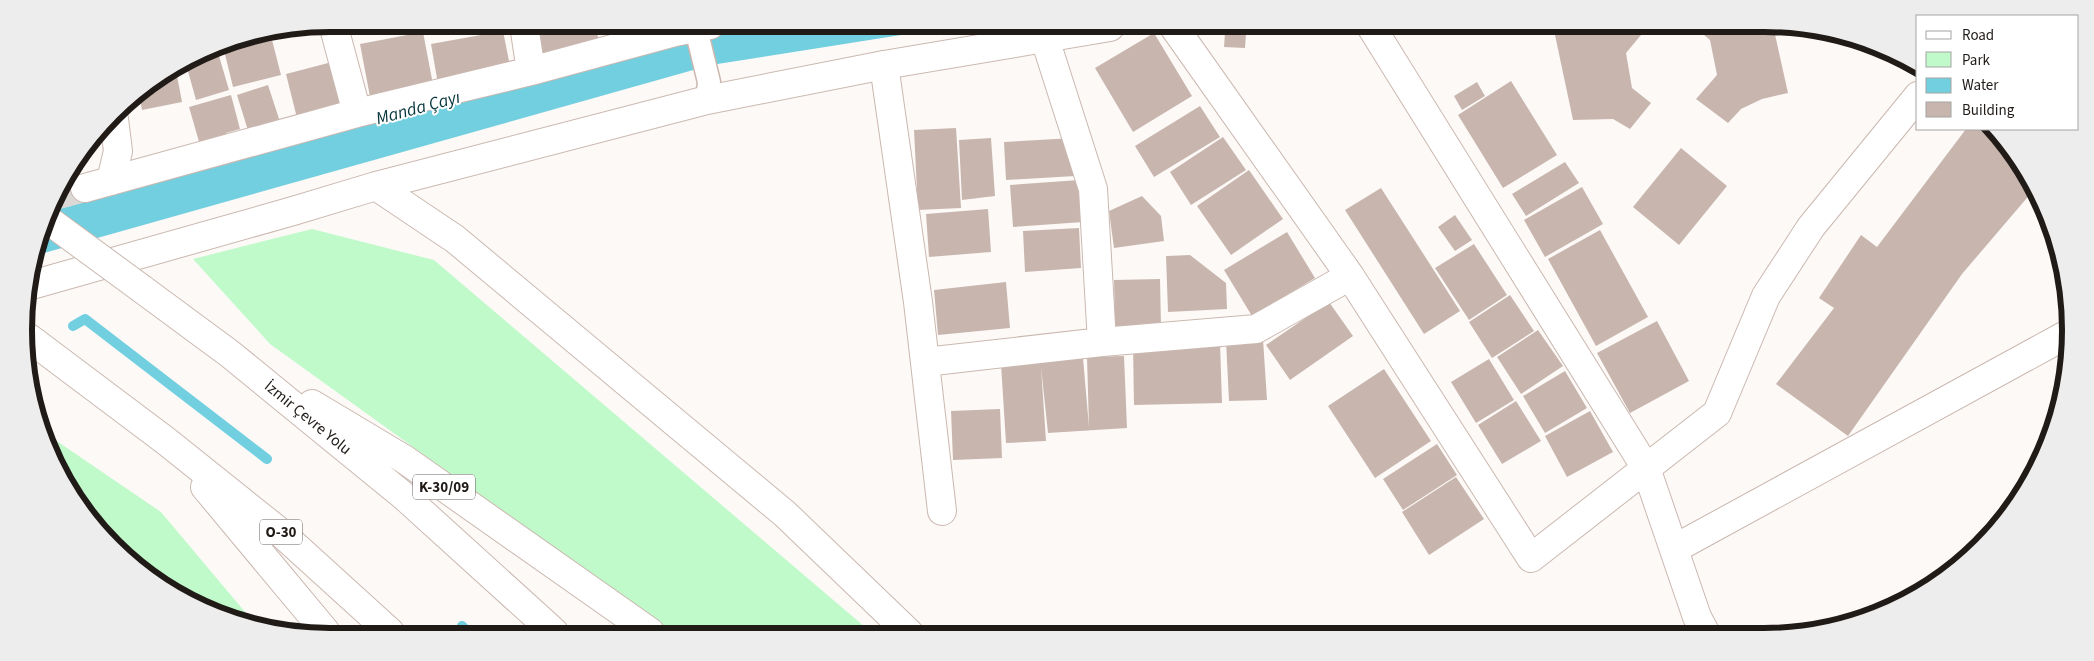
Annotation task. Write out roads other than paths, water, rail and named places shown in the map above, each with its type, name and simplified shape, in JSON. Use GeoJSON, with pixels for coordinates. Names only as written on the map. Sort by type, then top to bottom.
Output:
{"type":"FeatureCollection","features":[{"type":"Feature","properties":{"kind":"main road"},"geometry":{"type":"LineString","coordinates":[[335,32],[357,113]]}},
{"type":"Feature","properties":{"kind":"main road"},"geometry":{"type":"LineString","coordinates":[[525,32],[532,71]]}},
{"type":"Feature","properties":{"kind":"main road"},"geometry":{"type":"LineString","coordinates":[[85,188],[357,113],[532,71],[674,32]]}},
{"type":"Feature","properties":{"kind":"main road"},"geometry":{"type":"LineString","coordinates":[[36,284],[708,91],[884,65],[1083,32]]}},
{"type":"Feature","properties":{"kind":"main road"},"geometry":{"type":"LineString","coordinates":[[1178,32],[1350,276],[1531,558],[1717,413],[1766,296],[1811,227],[1916,98]]}},
{"type":"Feature","properties":{"kind":"main road"},"geometry":{"type":"LineString","coordinates":[[1374,32],[1646,468],[1697,617],[1703,628]]}},
{"type":"Feature","properties":{"kind":"main road"},"geometry":{"type":"LineString","coordinates":[[1045,39],[1093,189],[1102,342]]}},
{"type":"Feature","properties":{"kind":"main road"},"geometry":{"type":"LineString","coordinates":[[884,65],[900,164],[942,511]]}},
{"type":"Feature","properties":{"kind":"main road"},"geometry":{"type":"LineString","coordinates":[[111,181],[118,151],[115,125]]}},
{"type":"Feature","properties":{"kind":"main road"},"geometry":{"type":"LineString","coordinates":[[376,186],[455,239],[785,514],[904,628]]}},
{"type":"Feature","properties":{"kind":"main road","name":"İzmir Çevre Yolu"},"geometry":{"type":"LineString","coordinates":[[52,223],[230,354],[405,497],[550,628]]}},
{"type":"Feature","properties":{"kind":"main road"},"geometry":{"type":"LineString","coordinates":[[925,362],[1102,342],[1256,329],[1350,276]]}},
{"type":"Feature","properties":{"kind":"main road"},"geometry":{"type":"LineString","coordinates":[[1674,549],[2062,337]]}},
{"type":"Feature","properties":{"kind":"main road","name":"O-30"},"geometry":{"type":"LineString","coordinates":[[33,341],[166,440],[281,532],[386,628]]}},
{"type":"Feature","properties":{"kind":"main road","name":"K-30/09"},"geometry":{"type":"LineString","coordinates":[[230,354],[404,459],[644,628]]}},
{"type":"Feature","properties":{"kind":"main road"},"geometry":{"type":"LineString","coordinates":[[166,440],[323,628]]}},
{"type":"Feature","properties":{"kind":"street"},"geometry":{"type":"LineString","coordinates":[[690,32],[708,91]]}},
{"type":"Feature","properties":{"kind":"water","name":"Manda Çayı"},"geometry":{"type":"Polygon","coordinates":[[[696,32],[920,32],[711,65],[43,253],[60,206],[696,32]]]}},
{"type":"Feature","properties":{"kind":"waterway"},"geometry":{"type":"LineString","coordinates":[[73,326],[85,319],[267,459]]}},
{"type":"Feature","properties":{"kind":"tunnel"},"geometry":{"type":"LineString","coordinates":[[66,193],[85,188]]}}]}
